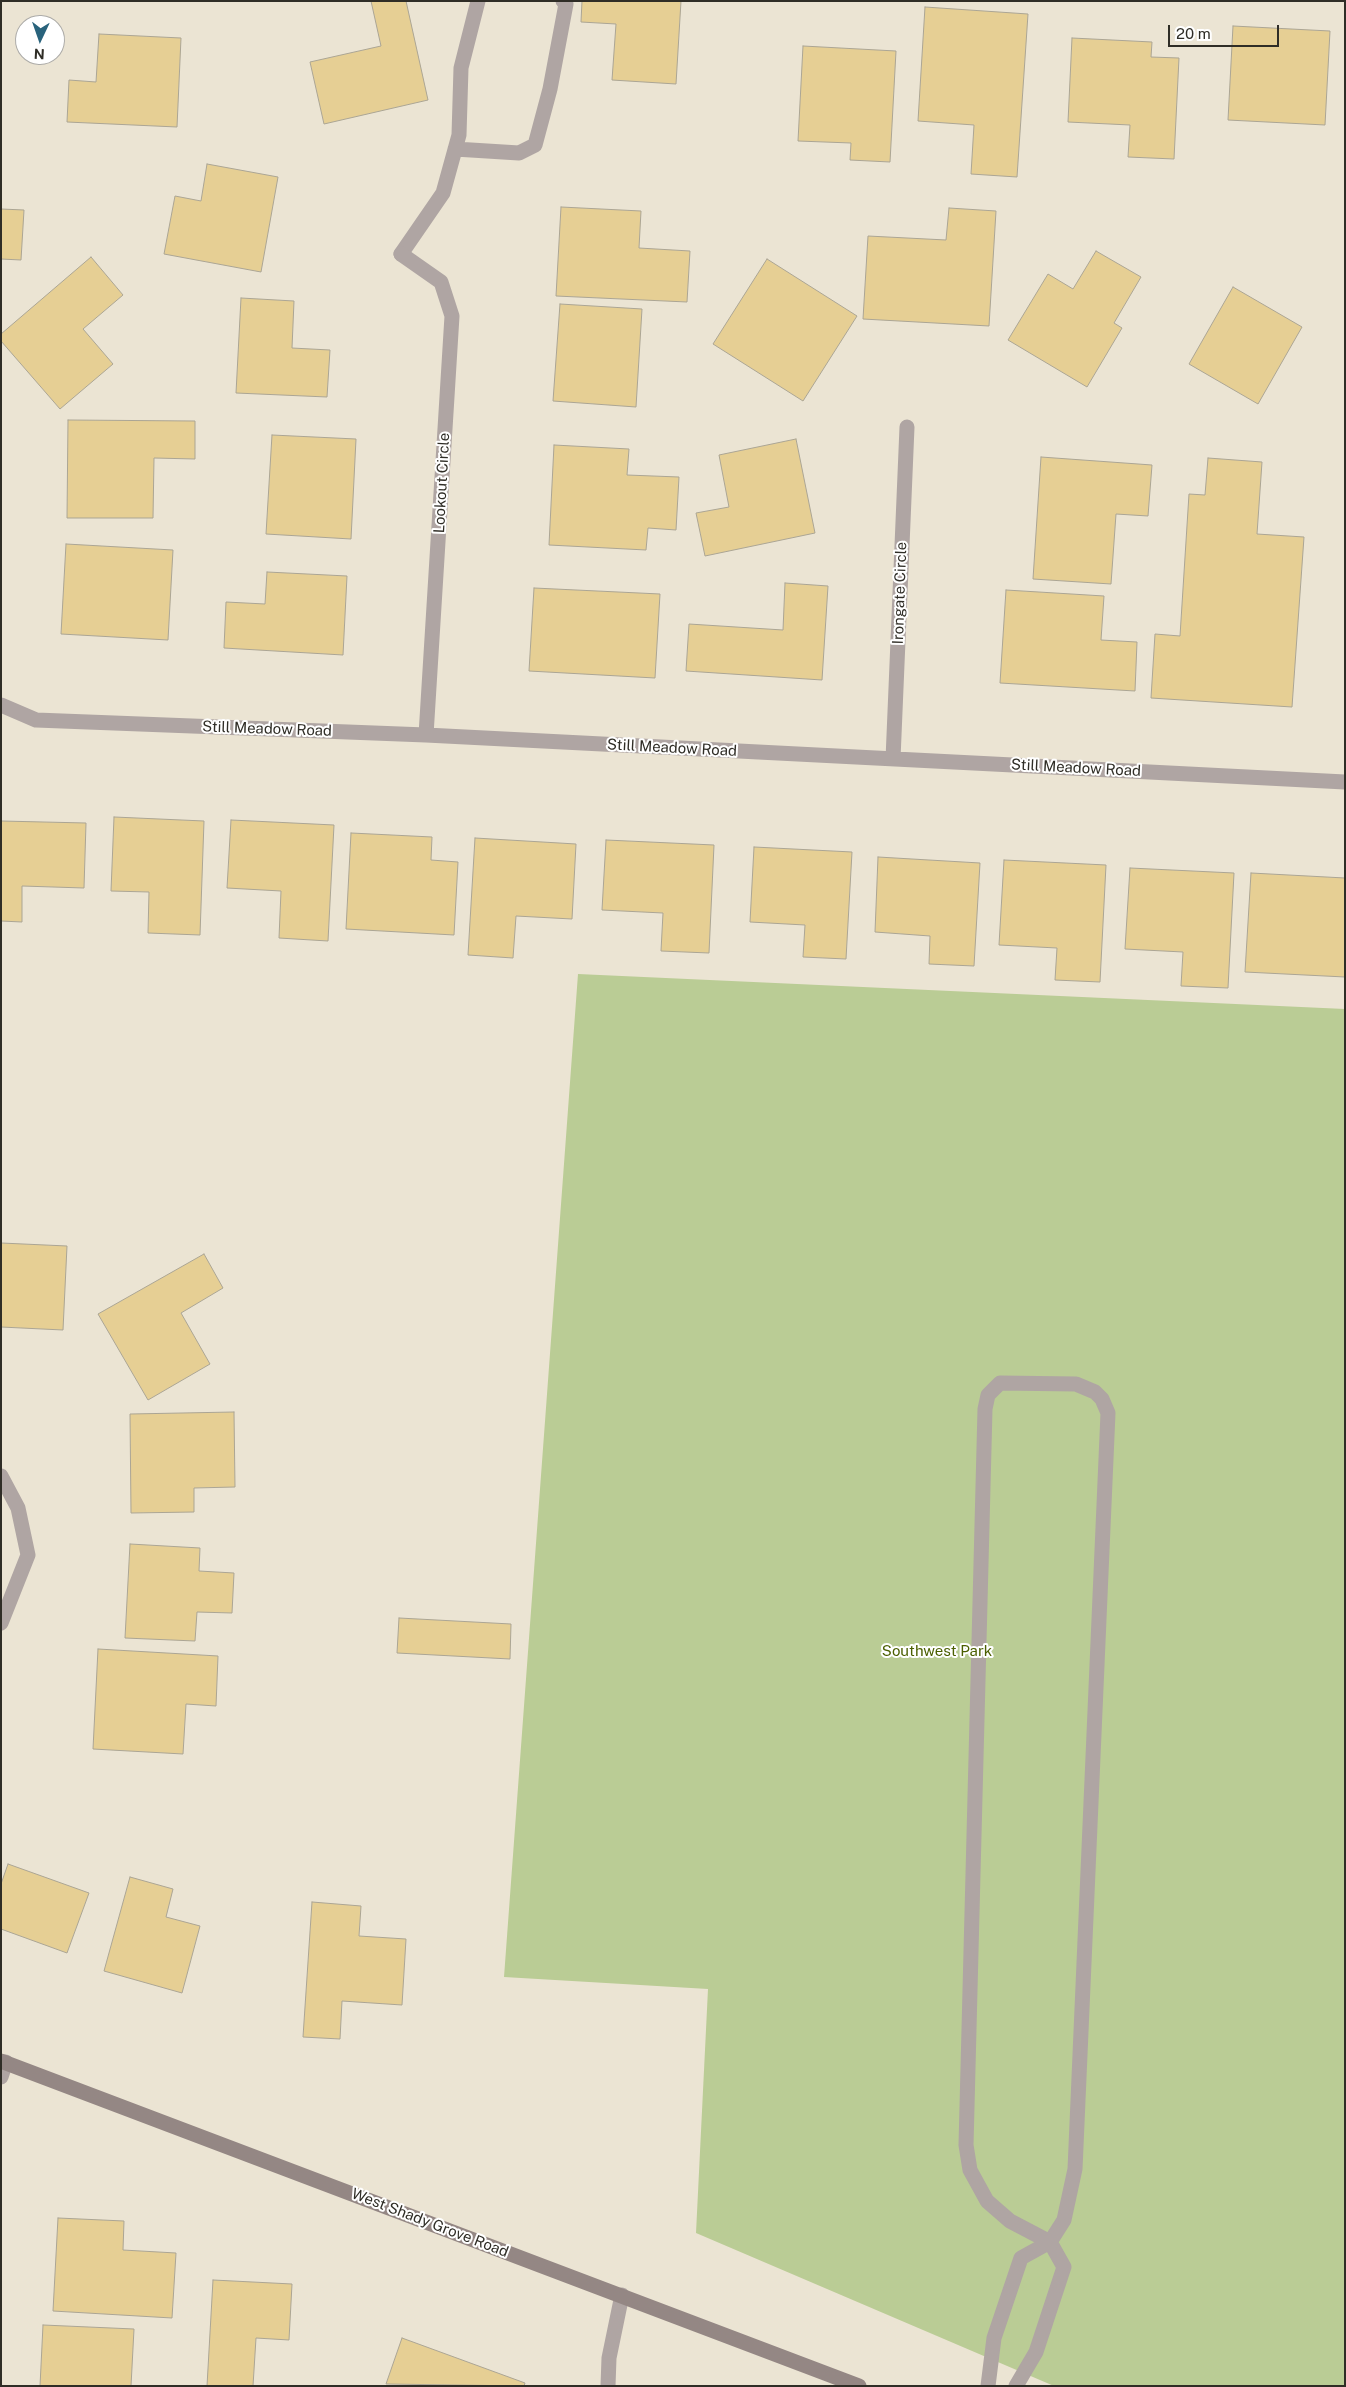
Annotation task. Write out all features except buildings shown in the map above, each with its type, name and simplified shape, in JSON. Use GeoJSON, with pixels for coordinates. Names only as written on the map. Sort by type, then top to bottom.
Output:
{"type":"FeatureCollection","features":[{"type":"Feature","properties":{"kind":"main road","name":"West Shady Grove Road"},"geometry":{"type":"LineString","coordinates":[[3,2067],[622,2295],[859,2386]]}},
{"type":"Feature","properties":{"kind":"street"},"geometry":{"type":"LineString","coordinates":[[478,1],[461,68],[459,135],[455,149],[519,153],[535,145],[550,89],[566,4],[563,1]]}},
{"type":"Feature","properties":{"kind":"street","name":"Lookout Circle"},"geometry":{"type":"LineString","coordinates":[[426,735],[452,316],[441,282],[401,254],[443,193],[455,149]]}},
{"type":"Feature","properties":{"kind":"street","name":"Irongate Circle"},"geometry":{"type":"LineString","coordinates":[[893,759],[907,427]]}},
{"type":"Feature","properties":{"kind":"street","name":"Still Meadow Road"},"geometry":{"type":"LineString","coordinates":[[1,705],[36,720],[426,735],[1345,782]]}},
{"type":"Feature","properties":{"kind":"street"},"geometry":{"type":"LineString","coordinates":[[988,2386],[994,2338],[1021,2258],[1050,2242],[1064,2220],[1075,2169],[1108,1413],[1102,1399],[1095,1392],[1076,1384],[1000,1383],[988,1395],[985,1409],[966,2145],[970,2170],[987,2201],[1010,2220],[1050,2242],[1064,2268],[1036,2352],[1016,2386]]}},
{"type":"Feature","properties":{"kind":"street"},"geometry":{"type":"LineString","coordinates":[[1,1476],[18,1508],[28,1556],[1,1623]]}},
{"type":"Feature","properties":{"kind":"street"},"geometry":{"type":"LineString","coordinates":[[608,2386],[609,2358],[622,2295]]}},
{"type":"Feature","properties":{"kind":"green space","name":"Southwest Park"},"geometry":{"type":"Polygon","coordinates":[[[578,974],[1345,1009],[1345,2386],[1054,2386],[696,2233],[708,1989],[504,1977],[578,974]]]}}]}
